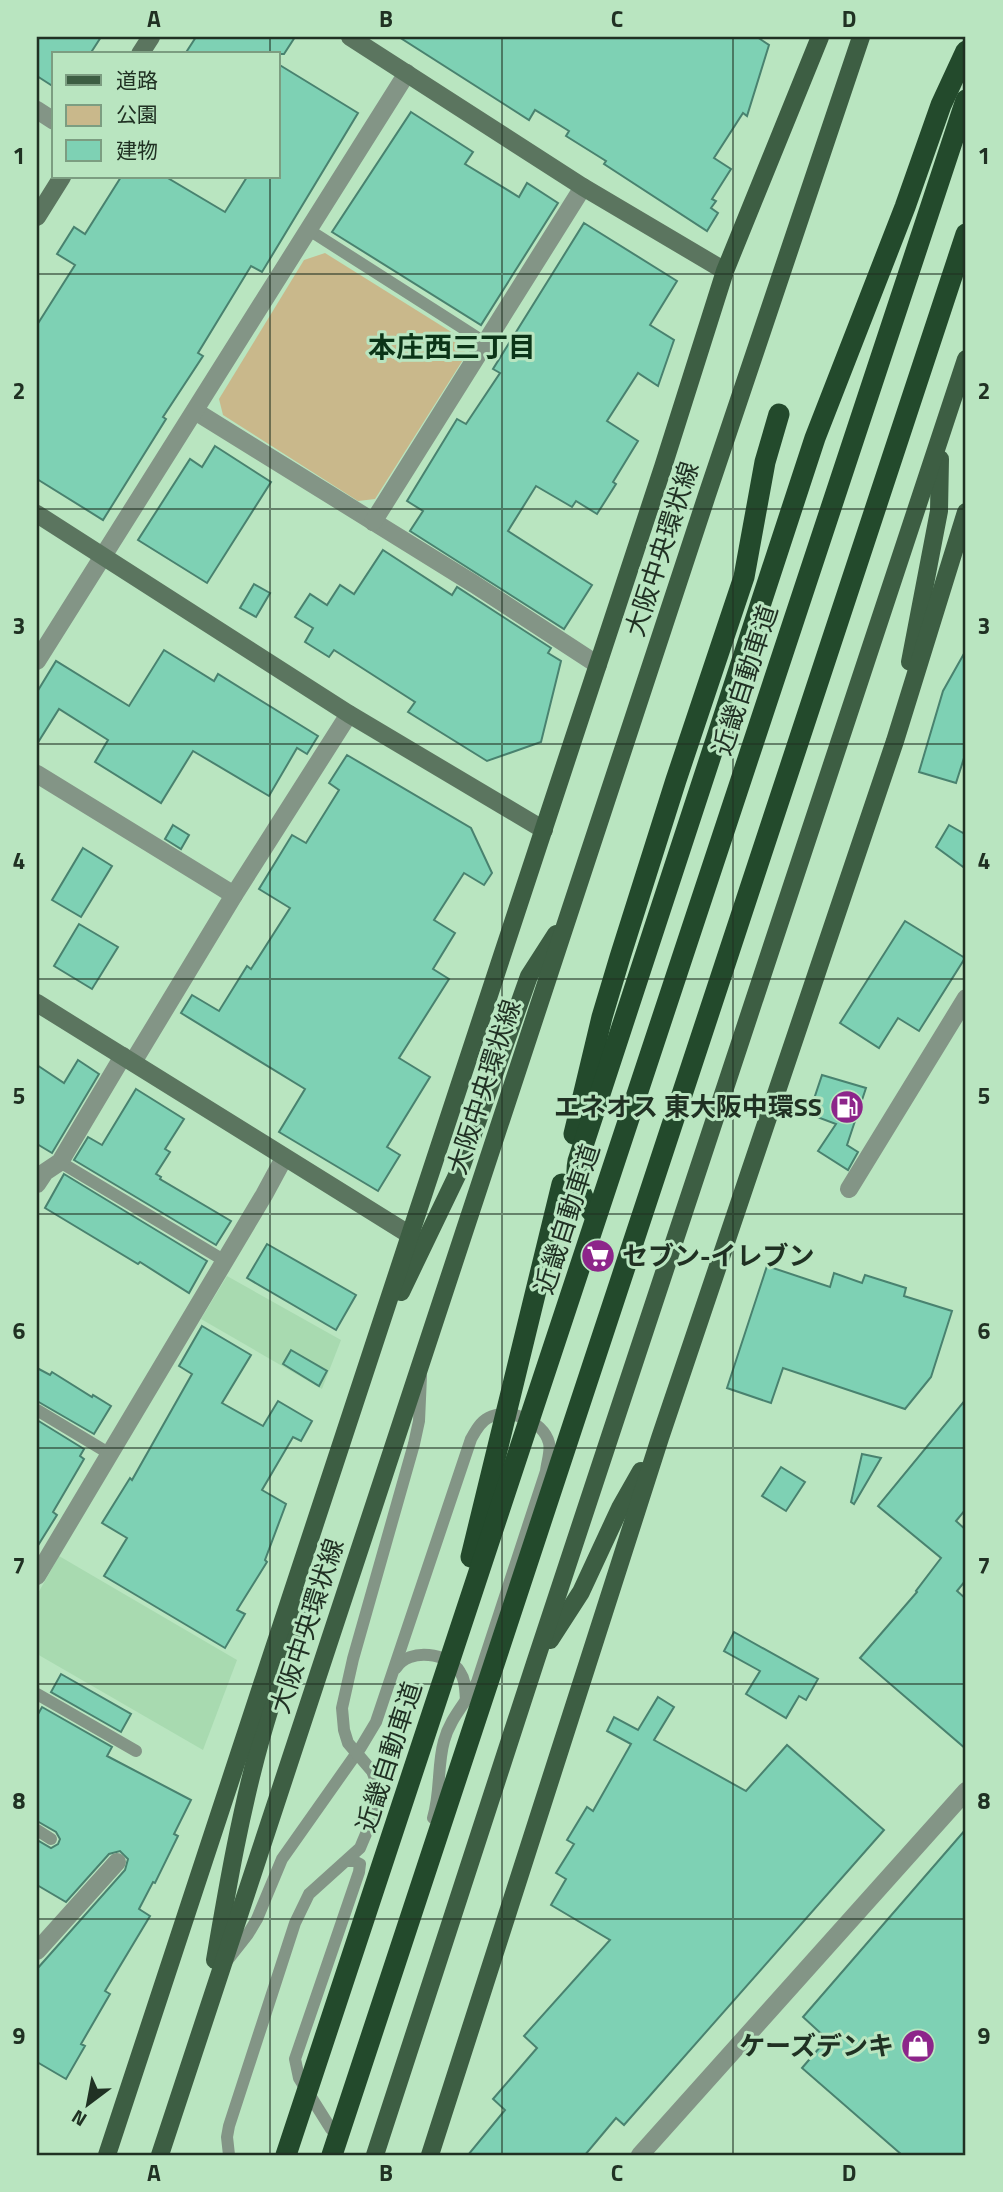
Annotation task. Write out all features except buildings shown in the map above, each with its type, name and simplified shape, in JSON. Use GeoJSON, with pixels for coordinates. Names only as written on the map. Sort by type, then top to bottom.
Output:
{"type":"FeatureCollection","features":[{"type":"Feature","properties":{"kind":"highway"},"geometry":{"type":"LineString","coordinates":[[596,1216],[588,1208],[579,1189],[576,1175],[578,1161],[824,414],[905,207],[938,114],[966,51]]}},
{"type":"Feature","properties":{"kind":"highway","name":"近畿自動車道"},"geometry":{"type":"LineString","coordinates":[[286,2155],[966,100]]}},
{"type":"Feature","properties":{"kind":"highway"},"geometry":{"type":"LineString","coordinates":[[332,2155],[966,234]]}},
{"type":"Feature","properties":{"kind":"highway"},"geometry":{"type":"LineString","coordinates":[[428,1729],[602,1017],[712,669],[744,577],[765,462],[779,414]]}},
{"type":"Feature","properties":{"kind":"main road","name":"大阪中央環状線"},"geometry":{"type":"LineString","coordinates":[[160,2155],[567,917],[861,37]]}},
{"type":"Feature","properties":{"kind":"main road"},"geometry":{"type":"LineString","coordinates":[[107,2155],[544,830],[725,271],[817,38]]}},
{"type":"Feature","properties":{"kind":"main road"},"geometry":{"type":"LineString","coordinates":[[375,2155],[966,359]]}},
{"type":"Feature","properties":{"kind":"main road"},"geometry":{"type":"LineString","coordinates":[[895,741],[939,511],[941,438]]}},
{"type":"Feature","properties":{"kind":"main road"},"geometry":{"type":"LineString","coordinates":[[430,2155],[660,1438],[895,741],[966,512]]}},
{"type":"Feature","properties":{"kind":"main road"},"geometry":{"type":"LineString","coordinates":[[374,1345],[462,1165],[529,976],[567,917]]}},
{"type":"Feature","properties":{"kind":"main road"},"geometry":{"type":"LineString","coordinates":[[536,1660],[581,1592],[620,1508],[660,1438]]}},
{"type":"Feature","properties":{"kind":"main road"},"geometry":{"type":"LineString","coordinates":[[205,2019],[235,1847],[262,1736],[297,1620],[307,1547]]}},
{"type":"Feature","properties":{"kind":"street"},"geometry":{"type":"LineString","coordinates":[[141,52],[151,37]]}},
{"type":"Feature","properties":{"kind":"street"},"geometry":{"type":"LineString","coordinates":[[350,37],[583,187],[725,271]]}},
{"type":"Feature","properties":{"kind":"street"},"geometry":{"type":"LineString","coordinates":[[37,661],[407,73]]}},
{"type":"Feature","properties":{"kind":"street"},"geometry":{"type":"LineString","coordinates":[[37,110],[52,120]]}},
{"type":"Feature","properties":{"kind":"street"},"geometry":{"type":"LineString","coordinates":[[37,218],[61,178]]}},
{"type":"Feature","properties":{"kind":"street"},"geometry":{"type":"LineString","coordinates":[[373,523],[583,187]]}},
{"type":"Feature","properties":{"kind":"street"},"geometry":{"type":"LineString","coordinates":[[195,411],[474,584],[598,665]]}},
{"type":"Feature","properties":{"kind":"street"},"geometry":{"type":"LineString","coordinates":[[37,514],[349,714],[544,830]]}},
{"type":"Feature","properties":{"kind":"street"},"geometry":{"type":"LineString","coordinates":[[37,1184],[45,1172],[60,1162],[349,714]]}},
{"type":"Feature","properties":{"kind":"street"},"geometry":{"type":"LineString","coordinates":[[37,774],[234,895]]}},
{"type":"Feature","properties":{"kind":"street"},"geometry":{"type":"LineString","coordinates":[[849,1189],[966,998]]}},
{"type":"Feature","properties":{"kind":"street"},"geometry":{"type":"LineString","coordinates":[[37,1003],[410,1235]]}},
{"type":"Feature","properties":{"kind":"street"},"geometry":{"type":"LineString","coordinates":[[37,1574],[284,1158]]}},
{"type":"Feature","properties":{"kind":"street"},"geometry":{"type":"LineString","coordinates":[[640,2155],[966,1791]]}},
{"type":"Feature","properties":{"kind":"street"},"geometry":{"type":"LineString","coordinates":[[37,1951],[117,1862]]}},
{"type":"Feature","properties":{"kind":"lane"},"geometry":{"type":"LineString","coordinates":[[309,230],[485,343]]}},
{"type":"Feature","properties":{"kind":"lane"},"geometry":{"type":"LineString","coordinates":[[60,1162],[225,1261]]}},
{"type":"Feature","properties":{"kind":"lane"},"geometry":{"type":"LineString","coordinates":[[229,2155],[229,2126],[295,1923],[309,1894],[360,1848],[379,1803],[380,1793],[372,1772],[348,1743],[342,1708],[353,1658],[414,1444],[419,1421],[421,1362]]}},
{"type":"Feature","properties":{"kind":"lane"},"geometry":{"type":"LineString","coordinates":[[37,1410],[110,1454]]}},
{"type":"Feature","properties":{"kind":"lane"},"geometry":{"type":"LineString","coordinates":[[222,1968],[253,1927],[282,1859],[376,1722],[471,1439],[486,1419],[503,1414],[523,1418],[535,1424],[545,1434],[550,1446],[545,1471],[477,1682],[455,1715],[445,1737],[436,1810],[322,2155]]}},
{"type":"Feature","properties":{"kind":"lane"},"geometry":{"type":"LineString","coordinates":[[392,1674],[399,1663],[409,1657],[424,1654],[440,1658],[459,1669],[465,1682],[466,1700]]}},
{"type":"Feature","properties":{"kind":"lane"},"geometry":{"type":"LineString","coordinates":[[37,1694],[136,1751]]}},
{"type":"Feature","properties":{"kind":"lane"},"geometry":{"type":"LineString","coordinates":[[37,1830],[51,1839]]}},
{"type":"Feature","properties":{"kind":"lane"},"geometry":{"type":"LineString","coordinates":[[331,2129],[299,2078],[296,2059],[359,1872],[358,1862],[348,1861]]}},
{"type":"Feature","properties":{"kind":"shaded area"},"geometry":{"type":"Polygon","coordinates":[[[227,1276],[341,1340],[322,1389],[201,1319],[227,1276]]]}},
{"type":"Feature","properties":{"kind":"shaded area"},"geometry":{"type":"Polygon","coordinates":[[[59,1556],[237,1660],[203,1750],[37,1654],[37,1595],[59,1556]]]}},
{"type":"Feature","properties":{"kind":"green space"},"geometry":{"type":"Polygon","coordinates":[[[325,253],[461,338],[466,355],[375,499],[358,501],[223,415],[219,399],[304,260],[325,253]]]}},
{"type":"Feature","properties":{"kind":"place","name":"エネオス 東大阪中環SS"},"geometry":{"type":"Point","coordinates":[847,1107]}},
{"type":"Feature","properties":{"kind":"place","name":"セブン-イレブン"},"geometry":{"type":"Point","coordinates":[598,1256]}},
{"type":"Feature","properties":{"kind":"place","name":"ケーズデンキ"},"geometry":{"type":"Point","coordinates":[918,2046]}},
{"type":"Feature","properties":{"kind":"district","name":"本庄西三丁目"},"geometry":{"type":"Point","coordinates":[452,347]}}]}
